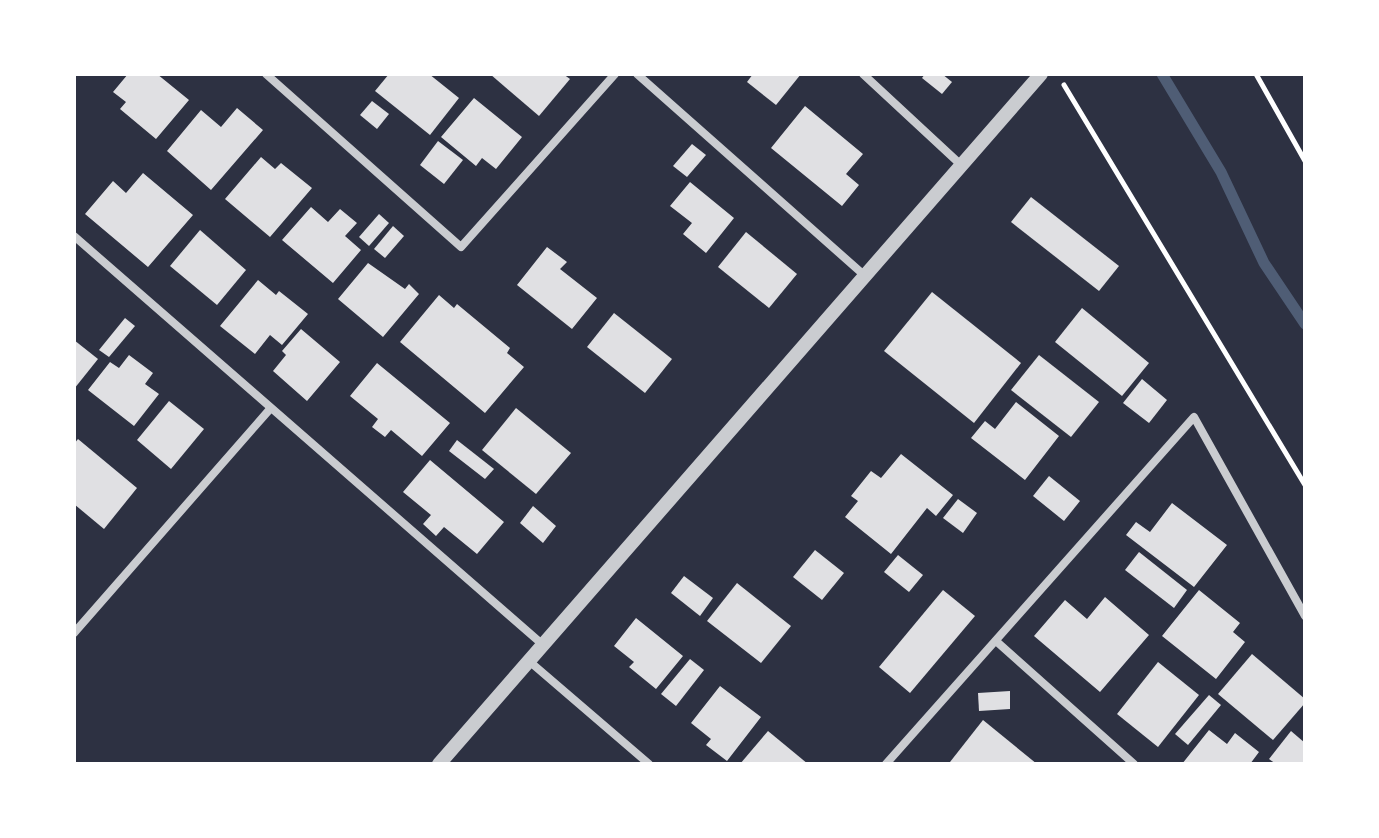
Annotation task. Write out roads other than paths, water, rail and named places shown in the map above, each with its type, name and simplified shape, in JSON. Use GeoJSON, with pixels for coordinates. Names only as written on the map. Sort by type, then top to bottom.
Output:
{"type":"FeatureCollection","features":[{"type":"Feature","properties":{"kind":"street"},"geometry":{"type":"LineString","coordinates":[[266,74],[461,247],[615,74]]}},
{"type":"Feature","properties":{"kind":"street"},"geometry":{"type":"LineString","coordinates":[[637,74],[864,275]]}},
{"type":"Feature","properties":{"kind":"street"},"geometry":{"type":"LineString","coordinates":[[863,74],[960,164]]}},
{"type":"Feature","properties":{"kind":"street"},"geometry":{"type":"LineString","coordinates":[[439,764],[1041,74]]}},
{"type":"Feature","properties":{"kind":"street"},"geometry":{"type":"LineString","coordinates":[[74,236],[542,644]]}},
{"type":"Feature","properties":{"kind":"street"},"geometry":{"type":"LineString","coordinates":[[74,633],[270,409]]}},
{"type":"Feature","properties":{"kind":"street"},"geometry":{"type":"LineString","coordinates":[[886,764],[1194,417],[1305,616]]}},
{"type":"Feature","properties":{"kind":"street"},"geometry":{"type":"LineString","coordinates":[[996,641],[1134,764]]}},
{"type":"Feature","properties":{"kind":"street"},"geometry":{"type":"LineString","coordinates":[[529,661],[649,764]]}},
{"type":"Feature","properties":{"kind":"waterway"},"geometry":{"type":"LineString","coordinates":[[1162,74],[1221,172],[1264,263],[1305,324]]}}]}
